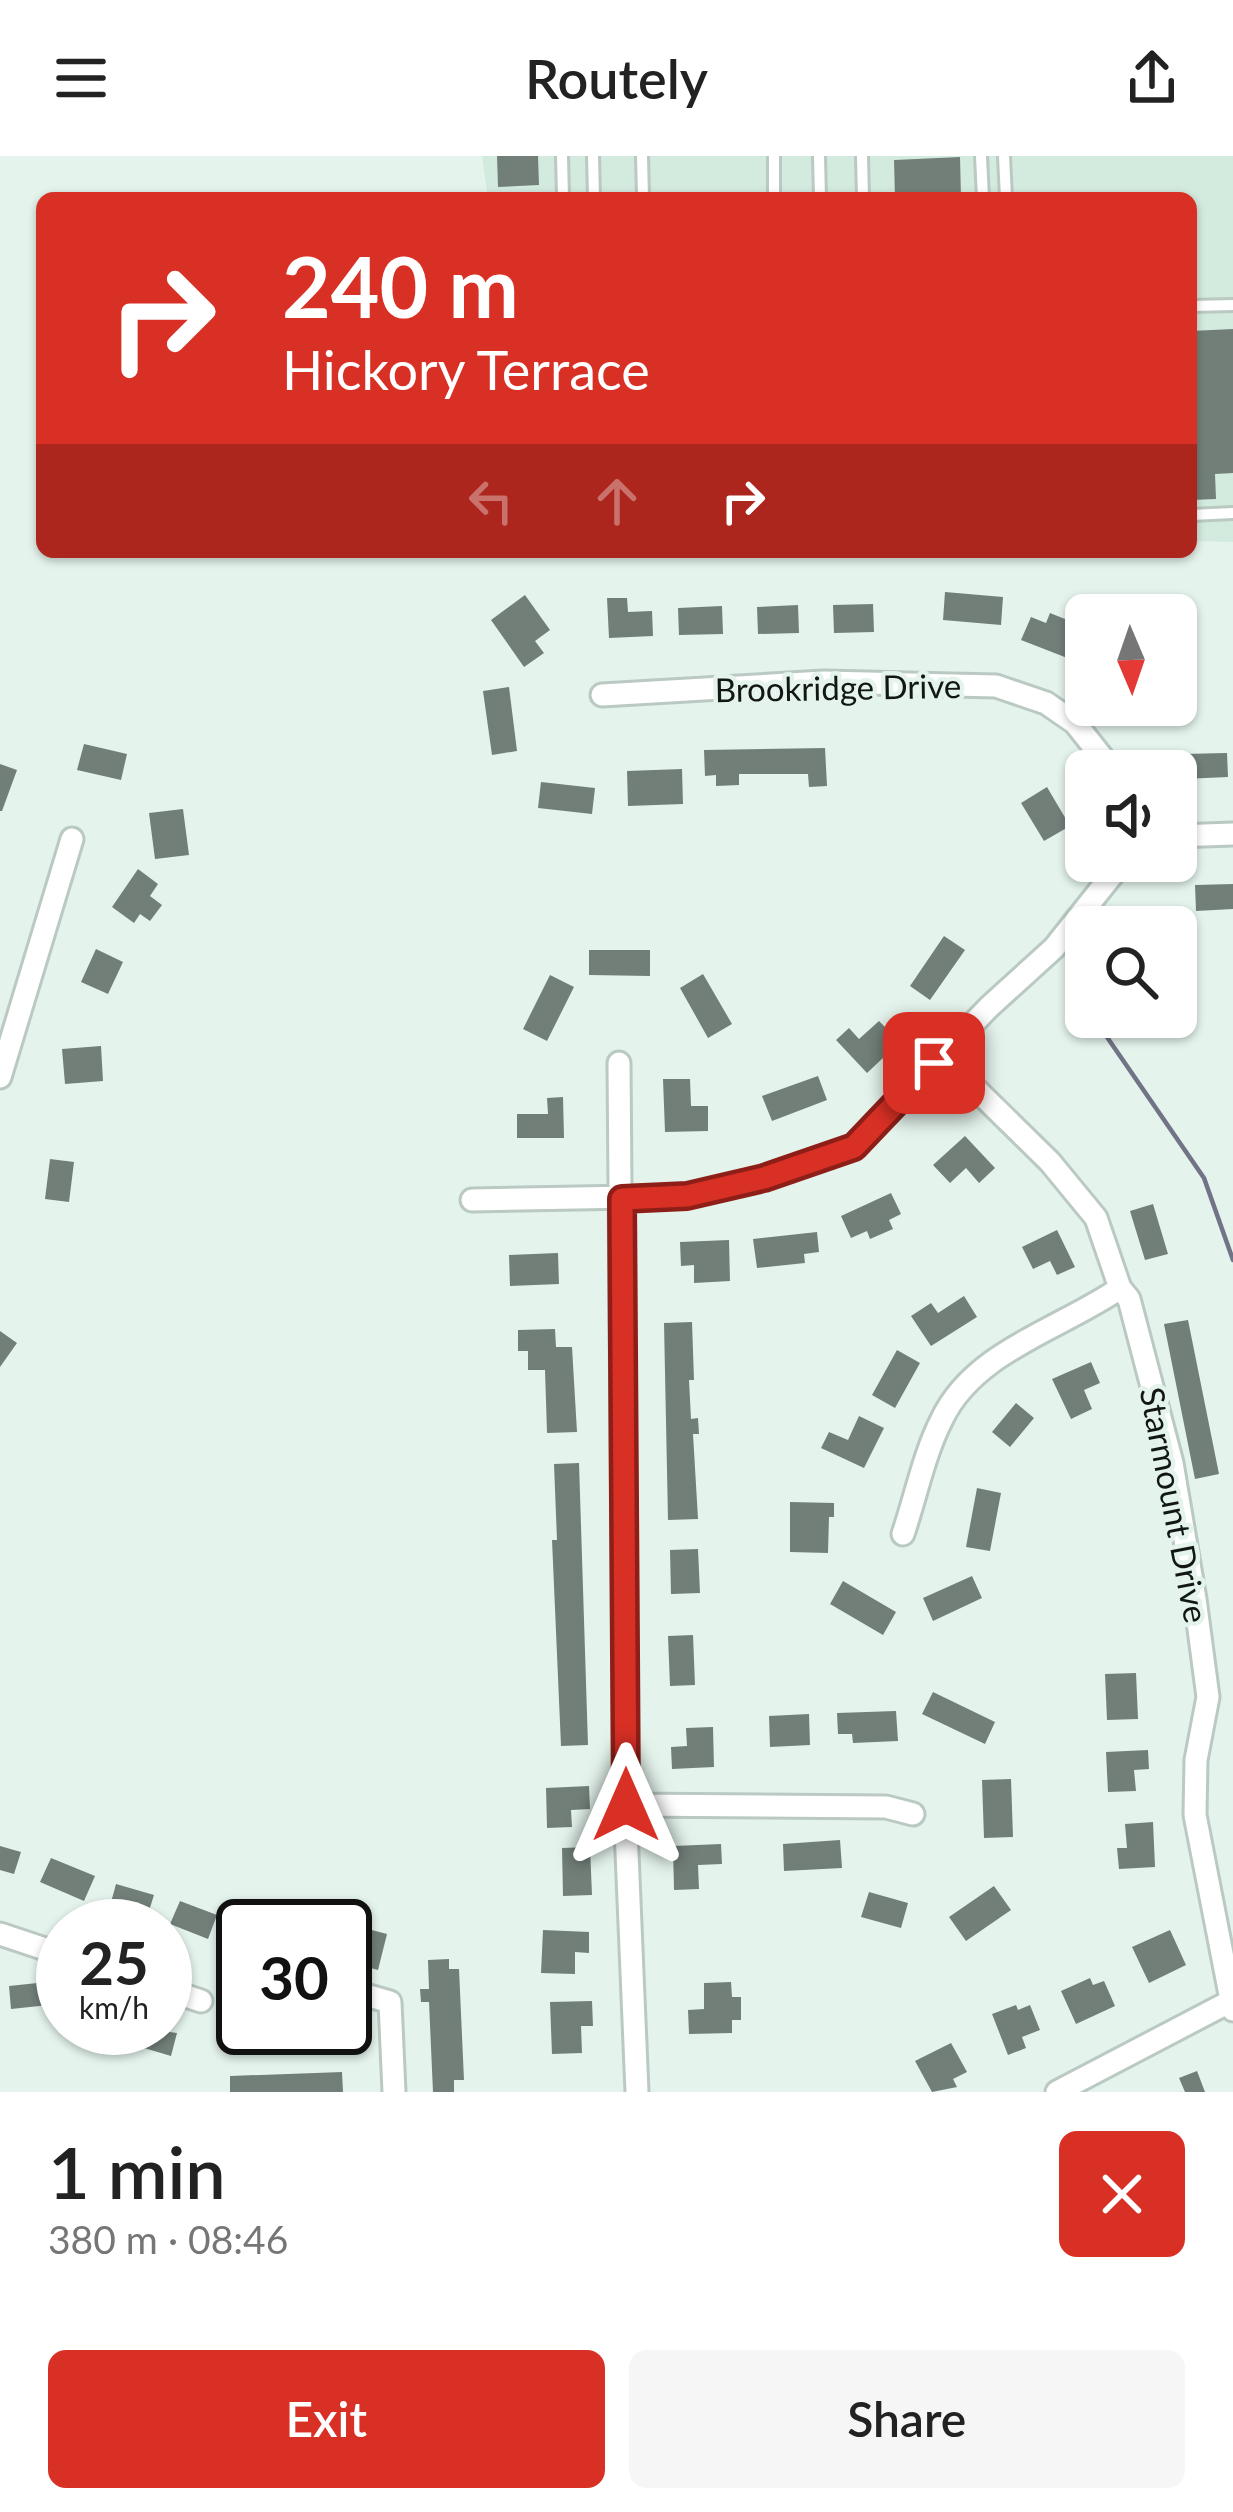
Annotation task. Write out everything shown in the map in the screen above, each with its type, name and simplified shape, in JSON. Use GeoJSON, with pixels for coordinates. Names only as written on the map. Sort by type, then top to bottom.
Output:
{"type":"FeatureCollection","features":[{"type":"Feature","properties":{"kind":"street","name":"Brookridge Drive"},"geometry":{"type":"LineString","coordinates":[[602,695],[824,682],[996,686],[1046,703],[1076,722],[1097,750]]}},
{"type":"Feature","properties":{"kind":"street"},"geometry":{"type":"LineString","coordinates":[[1197,835],[1233,834]]}},
{"type":"Feature","properties":{"kind":"street"},"geometry":{"type":"LineString","coordinates":[[0,1076],[72,838]]}},
{"type":"Feature","properties":{"kind":"street"},"geometry":{"type":"LineString","coordinates":[[472,1200],[687,1196],[764,1178],[854,1147],[940,1055],[1054,948],[1106,882]]}},
{"type":"Feature","properties":{"kind":"street","name":"Starmount Drive"},"geometry":{"type":"LineString","coordinates":[[940,1055],[1050,1162],[1096,1218],[1120,1288],[1129,1299],[1172,1463],[1195,1599],[1208,1697],[1196,1760],[1195,1815],[1232,2005]]}},
{"type":"Feature","properties":{"kind":"street"},"geometry":{"type":"LineString","coordinates":[[619,1063],[626,1805],[637,2092]]}},
{"type":"Feature","properties":{"kind":"street"},"geometry":{"type":"LineString","coordinates":[[903,1534],[943,1415],[1005,1351],[1120,1288]]}},
{"type":"Feature","properties":{"kind":"street"},"geometry":{"type":"LineString","coordinates":[[626,1805],[886,1807],[913,1814]]}},
{"type":"Feature","properties":{"kind":"street"},"geometry":{"type":"LineString","coordinates":[[0,1934],[36,1946]]}},
{"type":"Feature","properties":{"kind":"street"},"geometry":{"type":"LineString","coordinates":[[372,1997],[390,2002],[394,2092]]}},
{"type":"Feature","properties":{"kind":"street"},"geometry":{"type":"LineString","coordinates":[[192,1998],[202,2001]]}},
{"type":"Feature","properties":{"kind":"street"},"geometry":{"type":"LineString","coordinates":[[1057,2092],[1232,2005]]}},
{"type":"Feature","properties":{"kind":"lane"},"geometry":{"type":"LineString","coordinates":[[562,156],[563,192]]}},
{"type":"Feature","properties":{"kind":"lane"},"geometry":{"type":"LineString","coordinates":[[593,156],[594,192]]}},
{"type":"Feature","properties":{"kind":"lane"},"geometry":{"type":"LineString","coordinates":[[642,156],[644,192]]}},
{"type":"Feature","properties":{"kind":"lane"},"geometry":{"type":"LineString","coordinates":[[774,156],[774,192]]}},
{"type":"Feature","properties":{"kind":"lane"},"geometry":{"type":"LineString","coordinates":[[819,156],[820,192]]}},
{"type":"Feature","properties":{"kind":"lane"},"geometry":{"type":"LineString","coordinates":[[862,156],[863,192]]}},
{"type":"Feature","properties":{"kind":"lane"},"geometry":{"type":"LineString","coordinates":[[981,156],[983,192]]}},
{"type":"Feature","properties":{"kind":"lane"},"geometry":{"type":"LineString","coordinates":[[1004,156],[1006,192]]}},
{"type":"Feature","properties":{"kind":"lane"},"geometry":{"type":"LineString","coordinates":[[1197,306],[1233,305]]}},
{"type":"Feature","properties":{"kind":"lane"},"geometry":{"type":"LineString","coordinates":[[1197,514],[1233,513]]}},
{"type":"Feature","properties":{"kind":"shaded area"},"geometry":{"type":"Polygon","coordinates":[[[482,156],[1233,156],[1233,542],[1197,541],[1197,192],[487,192],[482,156]]]}},
{"type":"Feature","properties":{"kind":"building"},"geometry":{"type":"Polygon","coordinates":[[[497,156],[538,156],[539,185],[498,187],[497,156]]]}},
{"type":"Feature","properties":{"kind":"building"},"geometry":{"type":"Polygon","coordinates":[[[960,157],[961,192],[895,192],[894,160],[960,157]]]}},
{"type":"Feature","properties":{"kind":"building"},"geometry":{"type":"Polygon","coordinates":[[[1233,329],[1233,473],[1215,474],[1216,499],[1197,500],[1197,331],[1233,329]]]}},
{"type":"Feature","properties":{"kind":"building"},"geometry":{"type":"Polygon","coordinates":[[[945,592],[1003,597],[1001,625],[943,620],[945,592]]]}},
{"type":"Feature","properties":{"kind":"building"},"geometry":{"type":"Polygon","coordinates":[[[525,595],[550,630],[535,641],[544,653],[524,667],[491,620],[525,595]]]}},
{"type":"Feature","properties":{"kind":"building"},"geometry":{"type":"Polygon","coordinates":[[[607,598],[627,598],[628,612],[652,611],[653,636],[609,638],[607,598]]]}},
{"type":"Feature","properties":{"kind":"building"},"geometry":{"type":"Polygon","coordinates":[[[873,604],[874,632],[834,633],[833,605],[873,604]]]}},
{"type":"Feature","properties":{"kind":"building"},"geometry":{"type":"Polygon","coordinates":[[[798,605],[799,633],[758,634],[757,607],[798,605]]]}},
{"type":"Feature","properties":{"kind":"building"},"geometry":{"type":"Polygon","coordinates":[[[722,606],[723,634],[679,635],[678,608],[722,606]]]}},
{"type":"Feature","properties":{"kind":"building"},"geometry":{"type":"Polygon","coordinates":[[[1050,613],[1065,619],[1065,657],[1021,640],[1031,617],[1046,623],[1050,613]]]}},
{"type":"Feature","properties":{"kind":"building"},"geometry":{"type":"Polygon","coordinates":[[[509,687],[517,751],[492,755],[483,691],[509,687]]]}},
{"type":"Feature","properties":{"kind":"building"},"geometry":{"type":"Polygon","coordinates":[[[84,744],[127,754],[121,780],[77,770],[84,744]]]}},
{"type":"Feature","properties":{"kind":"building"},"geometry":{"type":"Polygon","coordinates":[[[825,748],[827,786],[809,787],[808,774],[739,774],[739,785],[716,786],[716,775],[705,776],[704,750],[825,748]]]}},
{"type":"Feature","properties":{"kind":"building"},"geometry":{"type":"Polygon","coordinates":[[[1227,753],[1228,777],[1197,778],[1197,754],[1227,753]]]}},
{"type":"Feature","properties":{"kind":"building"},"geometry":{"type":"Polygon","coordinates":[[[0,764],[17,770],[2,811],[0,811],[0,764]]]}},
{"type":"Feature","properties":{"kind":"building"},"geometry":{"type":"Polygon","coordinates":[[[682,769],[683,804],[628,806],[627,771],[682,769]]]}},
{"type":"Feature","properties":{"kind":"building"},"geometry":{"type":"Polygon","coordinates":[[[541,782],[595,788],[592,814],[538,808],[541,782]]]}},
{"type":"Feature","properties":{"kind":"building"},"geometry":{"type":"Polygon","coordinates":[[[1047,787],[1065,818],[1065,829],[1044,841],[1021,803],[1047,787]]]}},
{"type":"Feature","properties":{"kind":"building"},"geometry":{"type":"Polygon","coordinates":[[[183,809],[189,855],[155,859],[149,813],[183,809]]]}},
{"type":"Feature","properties":{"kind":"building"},"geometry":{"type":"Polygon","coordinates":[[[138,869],[158,884],[150,896],[162,905],[150,921],[140,914],[134,923],[112,907],[138,869]]]}},
{"type":"Feature","properties":{"kind":"building"},"geometry":{"type":"Polygon","coordinates":[[[1233,884],[1233,909],[1197,911],[1195,885],[1233,884]]]}},
{"type":"Feature","properties":{"kind":"building"},"geometry":{"type":"Polygon","coordinates":[[[944,936],[965,950],[930,1000],[910,986],[944,936]]]}},
{"type":"Feature","properties":{"kind":"building"},"geometry":{"type":"Polygon","coordinates":[[[96,949],[123,962],[108,994],[81,982],[96,949]]]}},
{"type":"Feature","properties":{"kind":"building"},"geometry":{"type":"Polygon","coordinates":[[[589,950],[650,950],[650,976],[589,975],[589,950]]]}},
{"type":"Feature","properties":{"kind":"building"},"geometry":{"type":"Polygon","coordinates":[[[703,974],[732,1024],[708,1038],[680,988],[703,974]]]}},
{"type":"Feature","properties":{"kind":"building"},"geometry":{"type":"Polygon","coordinates":[[[550,975],[574,987],[547,1041],[523,1029],[550,975]]]}},
{"type":"Feature","properties":{"kind":"building"},"geometry":{"type":"Polygon","coordinates":[[[879,1021],[900,1042],[867,1073],[836,1040],[849,1028],[859,1039],[879,1021]]]}},
{"type":"Feature","properties":{"kind":"building"},"geometry":{"type":"Polygon","coordinates":[[[101,1046],[103,1081],[65,1084],[62,1049],[101,1046]]]}},
{"type":"Feature","properties":{"kind":"building"},"geometry":{"type":"Polygon","coordinates":[[[818,1076],[827,1100],[772,1121],[762,1096],[818,1076]]]}},
{"type":"Feature","properties":{"kind":"building"},"geometry":{"type":"Polygon","coordinates":[[[663,1079],[690,1079],[691,1106],[708,1106],[708,1131],[665,1132],[663,1079]]]}},
{"type":"Feature","properties":{"kind":"building"},"geometry":{"type":"Polygon","coordinates":[[[563,1097],[564,1138],[517,1138],[517,1114],[548,1114],[547,1098],[563,1097]]]}},
{"type":"Feature","properties":{"kind":"building"},"geometry":{"type":"Polygon","coordinates":[[[965,1136],[995,1168],[979,1183],[966,1168],[950,1183],[933,1165],[965,1136]]]}},
{"type":"Feature","properties":{"kind":"building"},"geometry":{"type":"Polygon","coordinates":[[[50,1159],[74,1162],[69,1202],[45,1199],[50,1159]]]}},
{"type":"Feature","properties":{"kind":"building"},"geometry":{"type":"Polygon","coordinates":[[[891,1193],[901,1214],[889,1220],[893,1229],[870,1239],[867,1231],[851,1238],[841,1216],[891,1193]]]}},
{"type":"Feature","properties":{"kind":"building"},"geometry":{"type":"Polygon","coordinates":[[[1153,1204],[1168,1254],[1145,1260],[1130,1211],[1153,1204]]]}},
{"type":"Feature","properties":{"kind":"building"},"geometry":{"type":"Polygon","coordinates":[[[1057,1230],[1075,1267],[1057,1275],[1050,1261],[1033,1269],[1022,1247],[1057,1230]]]}},
{"type":"Feature","properties":{"kind":"building"},"geometry":{"type":"Polygon","coordinates":[[[817,1232],[819,1252],[804,1254],[805,1263],[757,1268],[753,1239],[817,1232]]]}},
{"type":"Feature","properties":{"kind":"building"},"geometry":{"type":"Polygon","coordinates":[[[729,1240],[730,1281],[694,1283],[694,1265],[681,1266],[680,1242],[729,1240]]]}},
{"type":"Feature","properties":{"kind":"building"},"geometry":{"type":"Polygon","coordinates":[[[558,1253],[559,1284],[510,1286],[509,1255],[558,1253]]]}},
{"type":"Feature","properties":{"kind":"building"},"geometry":{"type":"Polygon","coordinates":[[[964,1296],[977,1317],[931,1346],[911,1316],[931,1303],[938,1313],[964,1296]]]}},
{"type":"Feature","properties":{"kind":"building"},"geometry":{"type":"Polygon","coordinates":[[[1188,1320],[1219,1474],[1195,1479],[1164,1324],[1188,1320]]]}},
{"type":"Feature","properties":{"kind":"building"},"geometry":{"type":"Polygon","coordinates":[[[692,1322],[694,1380],[689,1380],[691,1419],[698,1418],[699,1434],[693,1434],[698,1519],[668,1520],[664,1323],[692,1322]]]}},
{"type":"Feature","properties":{"kind":"building"},"geometry":{"type":"Polygon","coordinates":[[[555,1329],[556,1347],[572,1347],[577,1432],[547,1433],[545,1370],[528,1370],[528,1351],[518,1351],[518,1330],[555,1329]]]}},
{"type":"Feature","properties":{"kind":"building"},"geometry":{"type":"Polygon","coordinates":[[[0,1331],[17,1343],[0,1367],[0,1331]]]}},
{"type":"Feature","properties":{"kind":"building"},"geometry":{"type":"Polygon","coordinates":[[[897,1350],[920,1363],[895,1408],[872,1395],[897,1350]]]}},
{"type":"Feature","properties":{"kind":"building"},"geometry":{"type":"Polygon","coordinates":[[[1091,1362],[1100,1383],[1084,1390],[1092,1409],[1071,1419],[1052,1379],[1091,1362]]]}},
{"type":"Feature","properties":{"kind":"building"},"geometry":{"type":"Polygon","coordinates":[[[1016,1403],[1034,1418],[1010,1447],[992,1432],[1016,1403]]]}},
{"type":"Feature","properties":{"kind":"building"},"geometry":{"type":"Polygon","coordinates":[[[859,1416],[884,1428],[864,1468],[821,1448],[829,1432],[848,1440],[859,1416]]]}},
{"type":"Feature","properties":{"kind":"building"},"geometry":{"type":"Polygon","coordinates":[[[579,1463],[588,1745],[561,1746],[552,1540],[557,1540],[554,1464],[579,1463]]]}},
{"type":"Feature","properties":{"kind":"building"},"geometry":{"type":"Polygon","coordinates":[[[977,1488],[1001,1493],[990,1551],[966,1547],[977,1488]]]}},
{"type":"Feature","properties":{"kind":"building"},"geometry":{"type":"Polygon","coordinates":[[[790,1502],[834,1503],[828,1553],[790,1552],[790,1502]]]}},
{"type":"Feature","properties":{"kind":"building"},"geometry":{"type":"Polygon","coordinates":[[[698,1549],[700,1593],[671,1594],[670,1550],[698,1549]]]}},
{"type":"Feature","properties":{"kind":"building"},"geometry":{"type":"Polygon","coordinates":[[[972,1576],[982,1598],[933,1621],[923,1598],[972,1576]]]}},
{"type":"Feature","properties":{"kind":"building"},"geometry":{"type":"Polygon","coordinates":[[[843,1581],[896,1612],[883,1635],[830,1604],[843,1581]]]}},
{"type":"Feature","properties":{"kind":"building"},"geometry":{"type":"Polygon","coordinates":[[[693,1635],[695,1685],[670,1686],[668,1636],[693,1635]]]}},
{"type":"Feature","properties":{"kind":"building"},"geometry":{"type":"Polygon","coordinates":[[[1136,1673],[1138,1719],[1107,1720],[1105,1674],[1136,1673]]]}},
{"type":"Feature","properties":{"kind":"building"},"geometry":{"type":"Polygon","coordinates":[[[933,1692],[995,1722],[985,1744],[922,1714],[933,1692]]]}},
{"type":"Feature","properties":{"kind":"building"},"geometry":{"type":"Polygon","coordinates":[[[896,1711],[898,1741],[853,1743],[852,1734],[838,1734],[837,1713],[896,1711]]]}},
{"type":"Feature","properties":{"kind":"building"},"geometry":{"type":"Polygon","coordinates":[[[809,1714],[810,1745],[770,1747],[769,1716],[809,1714]]]}},
{"type":"Feature","properties":{"kind":"building"},"geometry":{"type":"Polygon","coordinates":[[[713,1727],[714,1767],[672,1769],[671,1747],[687,1746],[686,1728],[713,1727]]]}},
{"type":"Feature","properties":{"kind":"building"},"geometry":{"type":"Polygon","coordinates":[[[1148,1750],[1149,1769],[1134,1770],[1136,1791],[1108,1792],[1106,1752],[1148,1750]]]}},
{"type":"Feature","properties":{"kind":"building"},"geometry":{"type":"Polygon","coordinates":[[[1011,1779],[1013,1837],[984,1838],[982,1780],[1011,1779]]]}},
{"type":"Feature","properties":{"kind":"building"},"geometry":{"type":"Polygon","coordinates":[[[589,1786],[590,1809],[571,1810],[572,1827],[547,1828],[546,1788],[589,1786]]]}},
{"type":"Feature","properties":{"kind":"building"},"geometry":{"type":"Polygon","coordinates":[[[1153,1822],[1155,1867],[1119,1869],[1117,1848],[1127,1848],[1125,1824],[1153,1822]]]}},
{"type":"Feature","properties":{"kind":"building"},"geometry":{"type":"Polygon","coordinates":[[[840,1840],[842,1868],[784,1871],[783,1844],[840,1840]]]}},
{"type":"Feature","properties":{"kind":"building"},"geometry":{"type":"Polygon","coordinates":[[[721,1844],[722,1864],[698,1865],[699,1889],[674,1890],[673,1846],[721,1844]]]}},
{"type":"Feature","properties":{"kind":"building"},"geometry":{"type":"Polygon","coordinates":[[[0,1846],[21,1852],[14,1874],[0,1870],[0,1846]]]}},
{"type":"Feature","properties":{"kind":"building"},"geometry":{"type":"Polygon","coordinates":[[[590,1847],[592,1895],[563,1896],[562,1848],[590,1847]]]}},
{"type":"Feature","properties":{"kind":"building"},"geometry":{"type":"Polygon","coordinates":[[[51,1858],[95,1876],[85,1899],[40,1882],[51,1858]]]}},
{"type":"Feature","properties":{"kind":"building"},"geometry":{"type":"Polygon","coordinates":[[[116,1884],[154,1895],[153,1899],[112,1899],[116,1884]]]}},
{"type":"Feature","properties":{"kind":"building"},"geometry":{"type":"Polygon","coordinates":[[[994,1886],[1011,1910],[966,1941],[949,1917],[994,1886]]]}},
{"type":"Feature","properties":{"kind":"building"},"geometry":{"type":"Polygon","coordinates":[[[869,1892],[908,1903],[901,1928],[861,1917],[869,1892]]]}},
{"type":"Feature","properties":{"kind":"building"},"geometry":{"type":"Polygon","coordinates":[[[192,1906],[216,1915],[208,1939],[192,1933],[192,1906]]]}},
{"type":"Feature","properties":{"kind":"building"},"geometry":{"type":"Polygon","coordinates":[[[372,1930],[387,1934],[378,1970],[372,1968],[372,1930]]]}},
{"type":"Feature","properties":{"kind":"building"},"geometry":{"type":"Polygon","coordinates":[[[543,1930],[589,1932],[589,1953],[575,1952],[575,1974],[541,1973],[543,1930]]]}},
{"type":"Feature","properties":{"kind":"building"},"geometry":{"type":"Polygon","coordinates":[[[1170,1930],[1186,1965],[1149,1983],[1132,1947],[1170,1930]]]}},
{"type":"Feature","properties":{"kind":"building"},"geometry":{"type":"Polygon","coordinates":[[[449,1959],[449,1969],[459,1969],[464,2080],[454,2080],[454,2092],[433,2092],[429,2002],[421,2002],[420,1989],[429,1989],[428,1960],[449,1959]]]}},
{"type":"Feature","properties":{"kind":"building"},"geometry":{"type":"Polygon","coordinates":[[[1090,1978],[1093,1985],[1104,1981],[1115,2006],[1076,2024],[1061,1991],[1090,1978]]]}},
{"type":"Feature","properties":{"kind":"building"},"geometry":{"type":"Polygon","coordinates":[[[731,1982],[732,1997],[741,1997],[741,2020],[732,2020],[732,2033],[689,2034],[688,2010],[704,2009],[704,1983],[731,1982]]]}},
{"type":"Feature","properties":{"kind":"building"},"geometry":{"type":"Polygon","coordinates":[[[36,1983],[36,2006],[11,2009],[9,1986],[36,1983]]]}},
{"type":"Feature","properties":{"kind":"building"},"geometry":{"type":"Polygon","coordinates":[[[592,2001],[593,2026],[581,2026],[582,2053],[552,2054],[550,2002],[592,2001]]]}},
{"type":"Feature","properties":{"kind":"building"},"geometry":{"type":"Polygon","coordinates":[[[1016,2005],[1018,2010],[1030,2005],[1040,2030],[1022,2037],[1026,2048],[1008,2055],[992,2014],[1016,2005]]]}},
{"type":"Feature","properties":{"kind":"building"},"geometry":{"type":"Polygon","coordinates":[[[951,2043],[967,2072],[953,2079],[957,2087],[932,2092],[915,2061],[951,2043]]]}},
{"type":"Feature","properties":{"kind":"building"},"geometry":{"type":"Polygon","coordinates":[[[1197,2071],[1205,2092],[1185,2092],[1179,2078],[1197,2071]]]}},
{"type":"Feature","properties":{"kind":"building"},"geometry":{"type":"Polygon","coordinates":[[[342,2072],[343,2092],[230,2092],[230,2076],[342,2072]]]}},
{"type":"Feature","properties":{"kind":"waterway"},"geometry":{"type":"LineString","coordinates":[[1108,1038],[1204,1178],[1233,1260]]}},
{"type":"Feature","properties":{"kind":"route"},"geometry":{"type":"LineString","coordinates":[[626,1805],[622,1199],[687,1196],[764,1178],[854,1147],[934,1063]]}}]}
